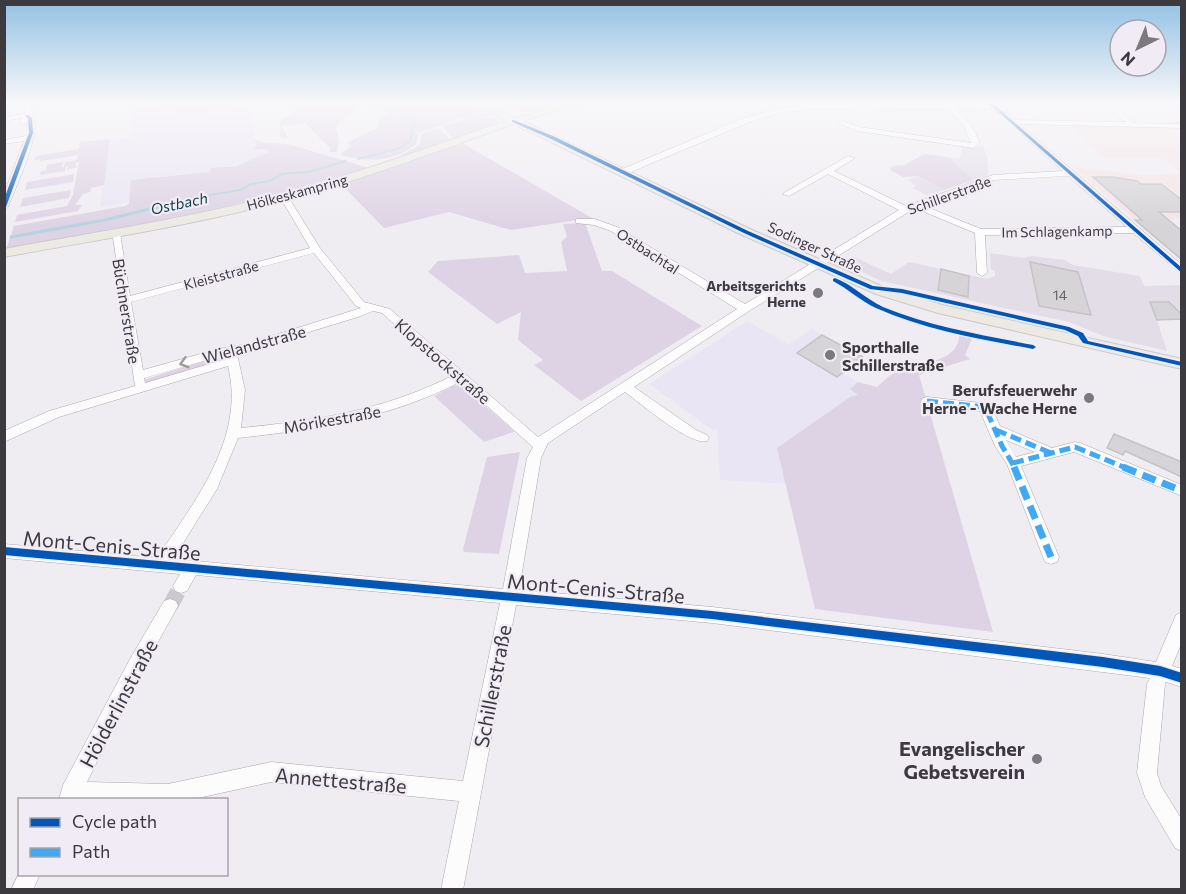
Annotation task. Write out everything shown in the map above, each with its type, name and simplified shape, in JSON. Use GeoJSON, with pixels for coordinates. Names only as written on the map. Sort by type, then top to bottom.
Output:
{"type":"FeatureCollection","features":[{"type":"Feature","properties":{"kind":"main road","name":"Hölkeskampring"},"geometry":{"type":"LineString","coordinates":[[4,253],[208,215],[284,197],[451,144]]}},
{"type":"Feature","properties":{"kind":"main road","name":"Sodinger Straße"},"geometry":{"type":"LineString","coordinates":[[565,144],[817,266],[872,288],[916,303],[1182,364]]}},
{"type":"Feature","properties":{"kind":"main road","name":"Sodinger Straße"},"geometry":{"type":"LineString","coordinates":[[817,266],[854,288],[919,310],[1182,374]]}},
{"type":"Feature","properties":{"kind":"street"},"geometry":{"type":"LineString","coordinates":[[4,207],[26,144]]}},
{"type":"Feature","properties":{"kind":"street"},"geometry":{"type":"LineString","coordinates":[[623,172],[690,144]]}},
{"type":"Feature","properties":{"kind":"street"},"geometry":{"type":"LineString","coordinates":[[958,144],[974,146],[975,144]]}},
{"type":"Feature","properties":{"kind":"street"},"geometry":{"type":"LineString","coordinates":[[1037,144],[1182,271]]}},
{"type":"Feature","properties":{"kind":"street"},"geometry":{"type":"LineString","coordinates":[[786,194],[851,158]]}},
{"type":"Feature","properties":{"kind":"street","name":"Im Schlagenkamp"},"geometry":{"type":"LineString","coordinates":[[828,171],[910,207],[980,232],[1134,230]]}},
{"type":"Feature","properties":{"kind":"street","name":"Schillerstraße"},"geometry":{"type":"LineString","coordinates":[[452,890],[510,597],[534,458],[539,445],[548,435],[910,207],[993,178],[1070,173]]}},
{"type":"Feature","properties":{"kind":"street"},"geometry":{"type":"LineString","coordinates":[[4,176],[16,174]]}},
{"type":"Feature","properties":{"kind":"street","name":"Klopstockstraße"},"geometry":{"type":"LineString","coordinates":[[284,197],[316,249],[360,304],[386,311],[539,445]]}},
{"type":"Feature","properties":{"kind":"street","name":"Ostbachtal"},"geometry":{"type":"LineString","coordinates":[[579,221],[595,222],[614,229],[745,309]]}},
{"type":"Feature","properties":{"kind":"street","name":"Im Schlagenkamp"},"geometry":{"type":"LineString","coordinates":[[980,232],[982,273]]}},
{"type":"Feature","properties":{"kind":"street","name":"Büchnerstraße"},"geometry":{"type":"LineString","coordinates":[[115,233],[139,382]]}},
{"type":"Feature","properties":{"kind":"street","name":"Kleiststraße"},"geometry":{"type":"LineString","coordinates":[[126,300],[316,249]]}},
{"type":"Feature","properties":{"kind":"street","name":"Wielandstraße"},"geometry":{"type":"LineString","coordinates":[[4,437],[54,414],[139,382],[232,356],[370,308]]}},
{"type":"Feature","properties":{"kind":"street"},"geometry":{"type":"LineString","coordinates":[[160,566],[211,486],[234,435],[239,393],[232,356]]}},
{"type":"Feature","properties":{"kind":"street","name":"Mörikestraße"},"geometry":{"type":"LineString","coordinates":[[234,435],[327,424],[360,417],[403,404],[460,377]]}},
{"type":"Feature","properties":{"kind":"street"},"geometry":{"type":"LineString","coordinates":[[625,386],[691,433],[702,438]]}},
{"type":"Feature","properties":{"kind":"street"},"geometry":{"type":"LineString","coordinates":[[927,401],[985,407],[1002,446],[1013,463],[1051,557]]}},
{"type":"Feature","properties":{"kind":"street"},"geometry":{"type":"LineString","coordinates":[[996,430],[1051,453]]}},
{"type":"Feature","properties":{"kind":"street"},"geometry":{"type":"LineString","coordinates":[[1061,441],[1182,491]]}},
{"type":"Feature","properties":{"kind":"street"},"geometry":{"type":"LineString","coordinates":[[1013,463],[1075,447]]}},
{"type":"Feature","properties":{"kind":"street","name":"Mont-Cenis-Straße"},"geometry":{"type":"LineString","coordinates":[[4,551],[789,623],[1086,660],[1160,671],[1182,678]]}},
{"type":"Feature","properties":{"kind":"street"},"geometry":{"type":"LineString","coordinates":[[181,586],[191,569]]}},
{"type":"Feature","properties":{"kind":"street","name":"Hölderlinstraße"},"geometry":{"type":"LineString","coordinates":[[69,796],[136,665],[170,606]]}},
{"type":"Feature","properties":{"kind":"street"},"geometry":{"type":"LineString","coordinates":[[1182,620],[1160,671],[1155,691],[1148,782],[1182,841]]}},
{"type":"Feature","properties":{"kind":"street","name":"Annettestraße"},"geometry":{"type":"LineString","coordinates":[[69,796],[168,794],[271,772],[470,792]]}},
{"type":"Feature","properties":{"kind":"street"},"geometry":{"type":"LineString","coordinates":[[22,890],[28,876]]}},
{"type":"Feature","properties":{"kind":"shaded area"},"geometry":{"type":"Polygon","coordinates":[[[80,144],[109,144],[104,185],[91,188],[90,192],[83,194],[75,205],[82,205],[78,211],[15,222],[17,215],[67,206],[73,195],[79,162],[75,163],[77,167],[67,170],[68,166],[66,166],[65,171],[40,175],[41,171],[46,170],[47,165],[63,162],[62,167],[64,167],[65,162],[77,160],[78,155],[34,160],[36,156],[79,149],[80,144]]]}},
{"type":"Feature","properties":{"kind":"shaded area"},"geometry":{"type":"Polygon","coordinates":[[[110,144],[256,144],[256,150],[266,149],[269,152],[245,164],[211,168],[210,172],[132,180],[129,202],[100,207],[110,144]]]}},
{"type":"Feature","properties":{"kind":"shaded area"},"geometry":{"type":"Polygon","coordinates":[[[256,144],[288,144],[369,168],[234,204],[144,224],[6,250],[14,226],[125,206],[129,204],[131,180],[210,172],[211,168],[237,166],[269,152],[266,149],[253,150],[257,146],[256,144]]]}},
{"type":"Feature","properties":{"kind":"shaded area"},"geometry":{"type":"Polygon","coordinates":[[[326,144],[338,144],[337,152],[329,152],[331,149],[326,144]]]}},
{"type":"Feature","properties":{"kind":"shaded area"},"geometry":{"type":"Polygon","coordinates":[[[348,144],[416,144],[389,158],[370,160],[340,155],[352,145],[348,144]]]}},
{"type":"Feature","properties":{"kind":"shaded area"},"geometry":{"type":"Polygon","coordinates":[[[420,144],[443,144],[402,155],[420,144]]]}},
{"type":"Feature","properties":{"kind":"shaded area"},"geometry":{"type":"Polygon","coordinates":[[[463,144],[599,222],[578,220],[511,230],[449,212],[384,228],[341,184],[463,144]]]}},
{"type":"Feature","properties":{"kind":"shaded area"},"geometry":{"type":"Polygon","coordinates":[[[1089,144],[1181,144],[1181,219],[1135,220],[1074,167],[1142,175],[1180,174],[1177,169],[1161,158],[1105,158],[1089,144]]]}},
{"type":"Feature","properties":{"kind":"shaded area"},"geometry":{"type":"Polygon","coordinates":[[[983,146],[987,157],[988,176],[974,180],[947,157],[960,159],[962,148],[983,146]]]}},
{"type":"Feature","properties":{"kind":"shaded area"},"geometry":{"type":"Polygon","coordinates":[[[924,154],[947,157],[974,180],[944,190],[918,176],[903,177],[890,170],[892,166],[905,165],[924,154]]]}},
{"type":"Feature","properties":{"kind":"shaded area"},"geometry":{"type":"Polygon","coordinates":[[[74,174],[73,182],[25,190],[27,182],[74,174]]]}},
{"type":"Feature","properties":{"kind":"shaded area"},"geometry":{"type":"Polygon","coordinates":[[[918,176],[944,190],[926,195],[913,188],[917,186],[907,180],[918,176]]]}},
{"type":"Feature","properties":{"kind":"shaded area"},"geometry":{"type":"Polygon","coordinates":[[[71,190],[69,198],[20,207],[23,198],[71,190]]]}},
{"type":"Feature","properties":{"kind":"shaded area"},"geometry":{"type":"Polygon","coordinates":[[[585,223],[602,271],[612,271],[702,326],[581,401],[534,365],[543,360],[518,340],[521,312],[497,324],[428,272],[438,261],[519,255],[525,273],[567,271],[561,242],[567,237],[563,224],[585,223]]]}},
{"type":"Feature","properties":{"kind":"shaded area"},"geometry":{"type":"Polygon","coordinates":[[[990,253],[1024,258],[1032,256],[1065,260],[1073,265],[1140,276],[1144,286],[1181,285],[1181,319],[1157,320],[1167,351],[1103,336],[1069,322],[881,281],[844,263],[854,257],[891,274],[909,262],[988,279],[995,276],[995,271],[991,269],[990,253]]]}},
{"type":"Feature","properties":{"kind":"shaded area"},"geometry":{"type":"Polygon","coordinates":[[[747,321],[789,345],[812,329],[863,357],[842,373],[858,382],[850,389],[859,395],[777,448],[786,484],[720,480],[717,429],[714,431],[649,384],[747,321]]]}},
{"type":"Feature","properties":{"kind":"shaded area"},"geometry":{"type":"Polygon","coordinates":[[[959,335],[972,339],[965,355],[970,359],[919,375],[993,632],[815,609],[777,448],[850,397],[858,395],[850,389],[858,382],[877,387],[885,379],[902,369],[943,357],[952,352],[957,345],[959,335]]]}},
{"type":"Feature","properties":{"kind":"shaded area"},"geometry":{"type":"Polygon","coordinates":[[[220,355],[223,356],[223,360],[147,383],[144,380],[220,355]]]}},
{"type":"Feature","properties":{"kind":"shaded area"},"geometry":{"type":"Polygon","coordinates":[[[461,385],[514,432],[484,442],[434,396],[453,386],[461,385]]]}},
{"type":"Feature","properties":{"kind":"shaded area"},"geometry":{"type":"Polygon","coordinates":[[[520,452],[499,554],[464,552],[487,457],[520,452]]]}},
{"type":"Feature","properties":{"kind":"building"},"geometry":{"type":"Polygon","coordinates":[[[1093,177],[1113,177],[1137,181],[1141,184],[1161,184],[1182,200],[1182,212],[1159,212],[1182,231],[1182,260],[1135,220],[1142,220],[1093,177]]]}},
{"type":"Feature","properties":{"kind":"building"},"geometry":{"type":"Polygon","coordinates":[[[1030,262],[1078,272],[1091,315],[1039,306],[1030,262]]]}},
{"type":"Feature","properties":{"kind":"building"},"geometry":{"type":"Polygon","coordinates":[[[941,269],[969,276],[968,297],[938,290],[941,269]]]}},
{"type":"Feature","properties":{"kind":"building"},"geometry":{"type":"Polygon","coordinates":[[[1150,302],[1169,302],[1182,315],[1182,319],[1157,320],[1150,302]]]}},
{"type":"Feature","properties":{"kind":"building","name":"Sporthalle Schillerstraße"},"geometry":{"type":"Polygon","coordinates":[[[822,335],[863,357],[837,377],[797,353],[822,335]]]}},
{"type":"Feature","properties":{"kind":"building"},"geometry":{"type":"Polygon","coordinates":[[[1114,434],[1182,462],[1182,477],[1125,451],[1123,455],[1107,448],[1114,434]]]}},
{"type":"Feature","properties":{"kind":"waterway","name":"Ostbach"},"geometry":{"type":"LineString","coordinates":[[358,159],[400,148],[406,144]]}},
{"type":"Feature","properties":{"kind":"waterway","name":"Ostbach"},"geometry":{"type":"LineString","coordinates":[[196,198],[240,190],[251,184],[270,181],[282,174],[308,172],[346,161]]}},
{"type":"Feature","properties":{"kind":"waterway","name":"Ostbach"},"geometry":{"type":"LineString","coordinates":[[196,198],[202,196]]}},
{"type":"Feature","properties":{"kind":"waterway","name":"Ostbach"},"geometry":{"type":"LineString","coordinates":[[11,237],[105,220],[196,198]]}},
{"type":"Feature","properties":{"kind":"tunnel"},"geometry":{"type":"LineString","coordinates":[[170,606],[181,586]]}},
{"type":"Feature","properties":{"kind":"marked path"},"geometry":{"type":"LineString","coordinates":[[927,401],[985,407],[1002,446],[1013,463],[1051,557]]}},
{"type":"Feature","properties":{"kind":"marked path"},"geometry":{"type":"LineString","coordinates":[[996,430],[1051,453]]}},
{"type":"Feature","properties":{"kind":"marked path"},"geometry":{"type":"LineString","coordinates":[[1013,463],[1075,447],[1182,491]]}},
{"type":"Feature","properties":{"kind":"cycle path"},"geometry":{"type":"LineString","coordinates":[[4,207],[27,144]]}},
{"type":"Feature","properties":{"kind":"cycle path"},"geometry":{"type":"LineString","coordinates":[[565,144],[746,232],[872,288],[902,291],[1067,328],[1081,334],[1085,342],[1182,364]]}},
{"type":"Feature","properties":{"kind":"cycle path"},"geometry":{"type":"LineString","coordinates":[[1037,144],[1182,271]]}},
{"type":"Feature","properties":{"kind":"cycle path"},"geometry":{"type":"LineString","coordinates":[[835,280],[873,304],[916,321],[1033,347]]}},
{"type":"Feature","properties":{"kind":"cycle path"},"geometry":{"type":"LineString","coordinates":[[4,551],[712,615],[1103,662],[1160,671],[1182,678]]}},
{"type":"Feature","properties":{"kind":"place","name":"Arbeitsgerichts Herne"},"geometry":{"type":"Point","coordinates":[818,293]}},
{"type":"Feature","properties":{"kind":"place","name":"Sporthalle Schillerstraße"},"geometry":{"type":"Point","coordinates":[830,355]}},
{"type":"Feature","properties":{"kind":"place","name":"Berufsfeuerwehr Herne - Wache Herne"},"geometry":{"type":"Point","coordinates":[1089,398]}},
{"type":"Feature","properties":{"kind":"place","name":"Evangelischer Gebetsverein"},"geometry":{"type":"Point","coordinates":[1037,759]}}]}
